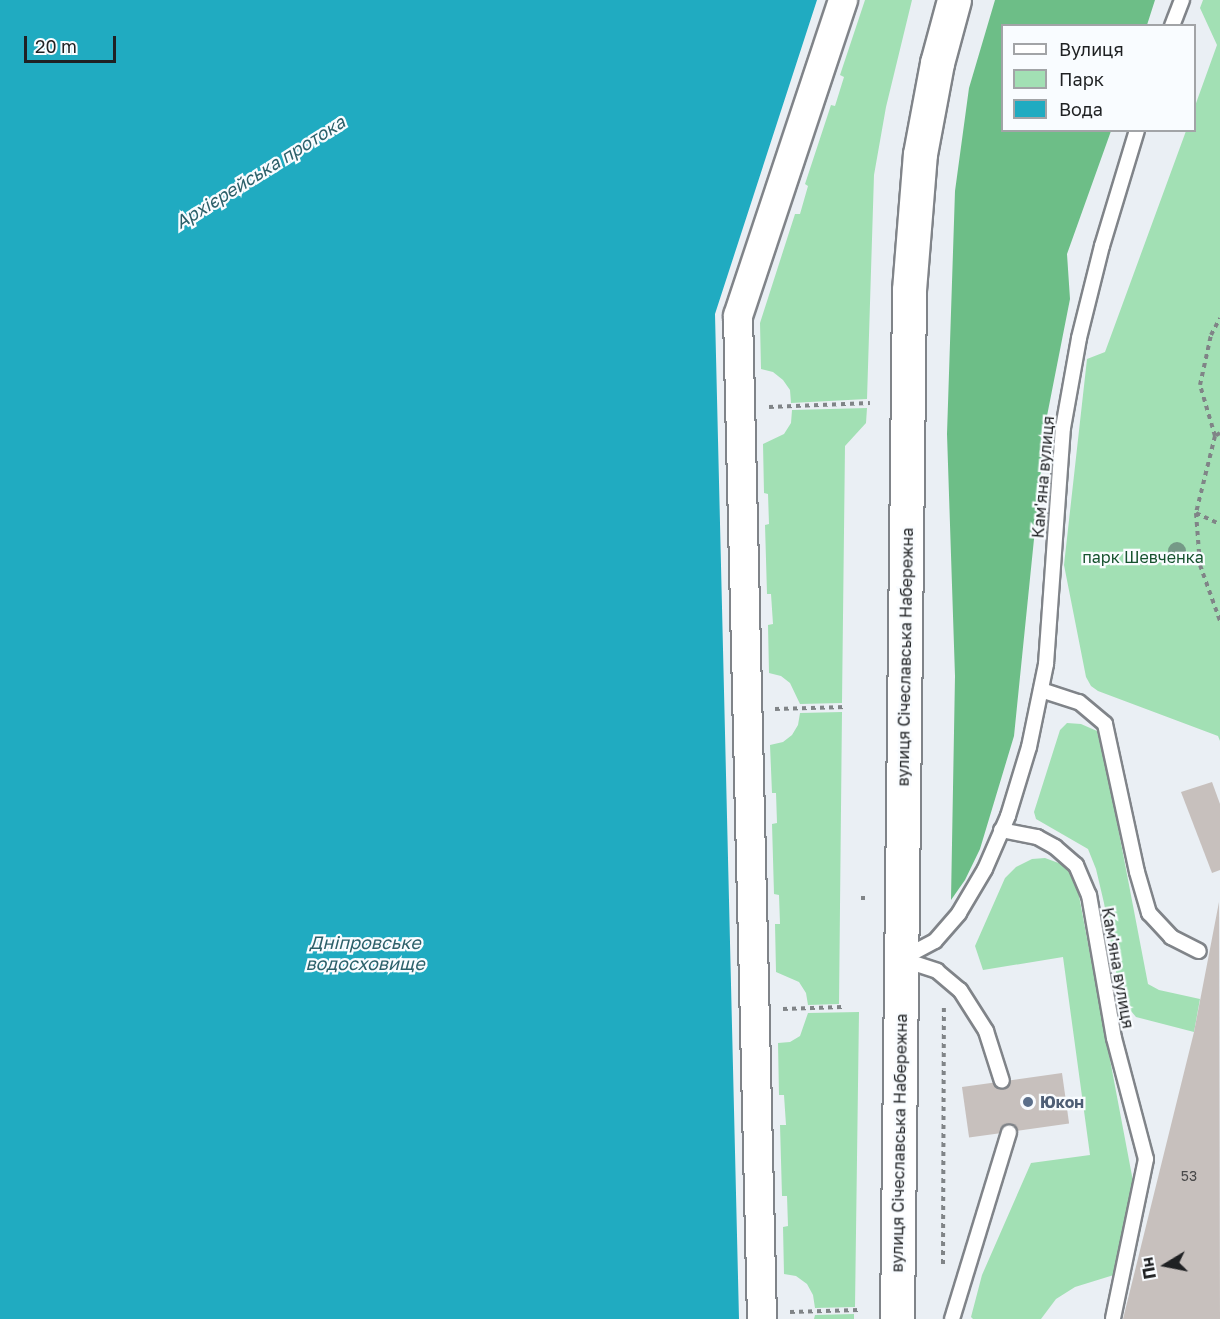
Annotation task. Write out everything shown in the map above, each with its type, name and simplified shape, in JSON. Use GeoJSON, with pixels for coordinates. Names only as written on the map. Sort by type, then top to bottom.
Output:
{"type":"FeatureCollection","features":[{"type":"Feature","properties":{"kind":"main road","name":"вулиця Січеславська Набережна"},"geometry":{"type":"LineString","coordinates":[[897,1319],[908,371],[912,245],[920,154],[927,108],[954,0]]}},
{"type":"Feature","properties":{"kind":"street"},"geometry":{"type":"LineString","coordinates":[[762,1316],[738,316],[843,0]]}},
{"type":"Feature","properties":{"kind":"lane"},"geometry":{"type":"LineString","coordinates":[[1173,24],[1182,0]]}},
{"type":"Feature","properties":{"kind":"lane","name":"Кам'яна вулиця"},"geometry":{"type":"LineString","coordinates":[[901,959],[935,942],[959,913],[984,869],[1001,830],[1029,747],[1046,664],[1063,428],[1082,326],[1102,246],[1136,132]]}},
{"type":"Feature","properties":{"kind":"lane"},"geometry":{"type":"LineString","coordinates":[[1041,690],[1079,702],[1105,724],[1124,803],[1137,872],[1149,913],[1172,937],[1199,951]]}},
{"type":"Feature","properties":{"kind":"lane","name":"Кам'яна вулиця"},"geometry":{"type":"LineString","coordinates":[[1001,830],[1037,837],[1055,847],[1076,865],[1089,895],[1114,1038],[1146,1159],[1113,1319]]}},
{"type":"Feature","properties":{"kind":"lane"},"geometry":{"type":"LineString","coordinates":[[901,959],[937,971],[960,990],[986,1031],[1002,1081]]}},
{"type":"Feature","properties":{"kind":"lane"},"geometry":{"type":"LineString","coordinates":[[952,1319],[1009,1133]]}},
{"type":"Feature","properties":{"kind":"path"},"geometry":{"type":"LineString","coordinates":[[1220,318],[1211,335],[1200,385],[1218,435],[1196,513],[1200,566],[1220,621]]}},
{"type":"Feature","properties":{"kind":"path"},"geometry":{"type":"LineString","coordinates":[[739,408],[870,403]]}},
{"type":"Feature","properties":{"kind":"path"},"geometry":{"type":"LineString","coordinates":[[1196,513],[1220,524]]}},
{"type":"Feature","properties":{"kind":"path"},"geometry":{"type":"LineString","coordinates":[[747,710],[846,707]]}},
{"type":"Feature","properties":{"kind":"path"},"geometry":{"type":"LineString","coordinates":[[861,898],[902,895]]}},
{"type":"Feature","properties":{"kind":"path"},"geometry":{"type":"LineString","coordinates":[[943,1272],[944,977]]}},
{"type":"Feature","properties":{"kind":"path"},"geometry":{"type":"LineString","coordinates":[[754,1011],[842,1007]]}},
{"type":"Feature","properties":{"kind":"path"},"geometry":{"type":"LineString","coordinates":[[762,1316],[859,1310]]}},
{"type":"Feature","properties":{"kind":"green space"},"geometry":{"type":"Polygon","coordinates":[[[865,0],[912,0],[886,107],[874,175],[867,399],[791,403],[790,390],[783,380],[773,372],[761,369],[760,323],[795,214],[800,214],[808,186],[805,184],[831,105],[835,106],[844,77],[840,75],[865,0]]]}},
{"type":"Feature","properties":{"kind":"green space"},"geometry":{"type":"Polygon","coordinates":[[[995,0],[1155,0],[1147,24],[1001,24],[1001,132],[1111,132],[1067,254],[1070,299],[1046,421],[1014,736],[980,849],[965,880],[951,900],[955,676],[947,434],[955,191],[969,88],[995,0]]]}},
{"type":"Feature","properties":{"kind":"green space","name":"парк Шевченка"},"geometry":{"type":"Polygon","coordinates":[[[1203,0],[1220,0],[1220,741],[1218,736],[1098,691],[1091,686],[1086,677],[1064,565],[1087,359],[1105,352],[1186,132],[1196,132],[1196,103],[1217,45],[1200,8],[1203,0]]]}},
{"type":"Feature","properties":{"kind":"green space"},"geometry":{"type":"Polygon","coordinates":[[[867,408],[866,423],[845,446],[842,703],[800,704],[790,683],[781,676],[769,673],[768,625],[773,624],[771,594],[767,594],[765,525],[769,524],[768,494],[764,493],[763,444],[784,434],[791,423],[792,410],[867,408]]]}},
{"type":"Feature","properties":{"kind":"green space"},"geometry":{"type":"Polygon","coordinates":[[[842,712],[839,1004],[808,1005],[806,993],[799,982],[776,972],[775,924],[780,924],[779,895],[774,894],[772,824],[777,823],[776,793],[772,793],[770,745],[783,742],[792,735],[798,725],[800,713],[842,712]]]}},
{"type":"Feature","properties":{"kind":"green space"},"geometry":{"type":"Polygon","coordinates":[[[1067,723],[1081,724],[1097,731],[1111,791],[1148,984],[1159,990],[1200,999],[1194,1032],[1136,1017],[1126,1005],[1120,994],[1104,903],[1096,869],[1088,849],[1036,819],[1034,812],[1060,730],[1067,723]]]}},
{"type":"Feature","properties":{"kind":"green space"},"geometry":{"type":"Polygon","coordinates":[[[1045,858],[1064,865],[1076,880],[1136,1197],[1117,1274],[1075,1287],[1056,1299],[1041,1319],[973,1319],[971,1317],[982,1275],[1031,1163],[1090,1155],[1063,957],[983,970],[975,946],[1005,878],[1016,867],[1032,859],[1045,858]]]}},
{"type":"Feature","properties":{"kind":"green space"},"geometry":{"type":"Polygon","coordinates":[[[859,1012],[855,1307],[815,1308],[813,1295],[807,1284],[796,1276],[784,1274],[783,1227],[788,1226],[787,1196],[782,1196],[780,1125],[786,1125],[784,1095],[779,1095],[778,1043],[790,1042],[800,1036],[808,1013],[859,1012]]]}},
{"type":"Feature","properties":{"kind":"green space"},"geometry":{"type":"Polygon","coordinates":[[[854,1314],[854,1319],[814,1319],[815,1315],[854,1314]]]}},
{"type":"Feature","properties":{"kind":"water","name":"Дніпровське водосховище"},"geometry":{"type":"Polygon","coordinates":[[[0,0],[817,0],[715,314],[739,1319],[0,1319],[0,0]]]}},
{"type":"Feature","properties":{"kind":"building"},"geometry":{"type":"Polygon","coordinates":[[[1212,782],[1220,804],[1220,870],[1212,873],[1181,792],[1212,782]]]}},
{"type":"Feature","properties":{"kind":"building"},"geometry":{"type":"Polygon","coordinates":[[[1219,902],[1220,1319],[1123,1319],[1194,1032],[1219,902]]]}},
{"type":"Feature","properties":{"kind":"building"},"geometry":{"type":"Polygon","coordinates":[[[1062,1073],[1069,1124],[969,1138],[962,1087],[1062,1073]]]}},
{"type":"Feature","properties":{"kind":"place","name":"Юкон"},"geometry":{"type":"Point","coordinates":[1028,1102]}},
{"type":"Feature","properties":{"kind":"water label","name":"Архієрейська протока"},"geometry":{"type":"Point","coordinates":[260,172]}}]}
